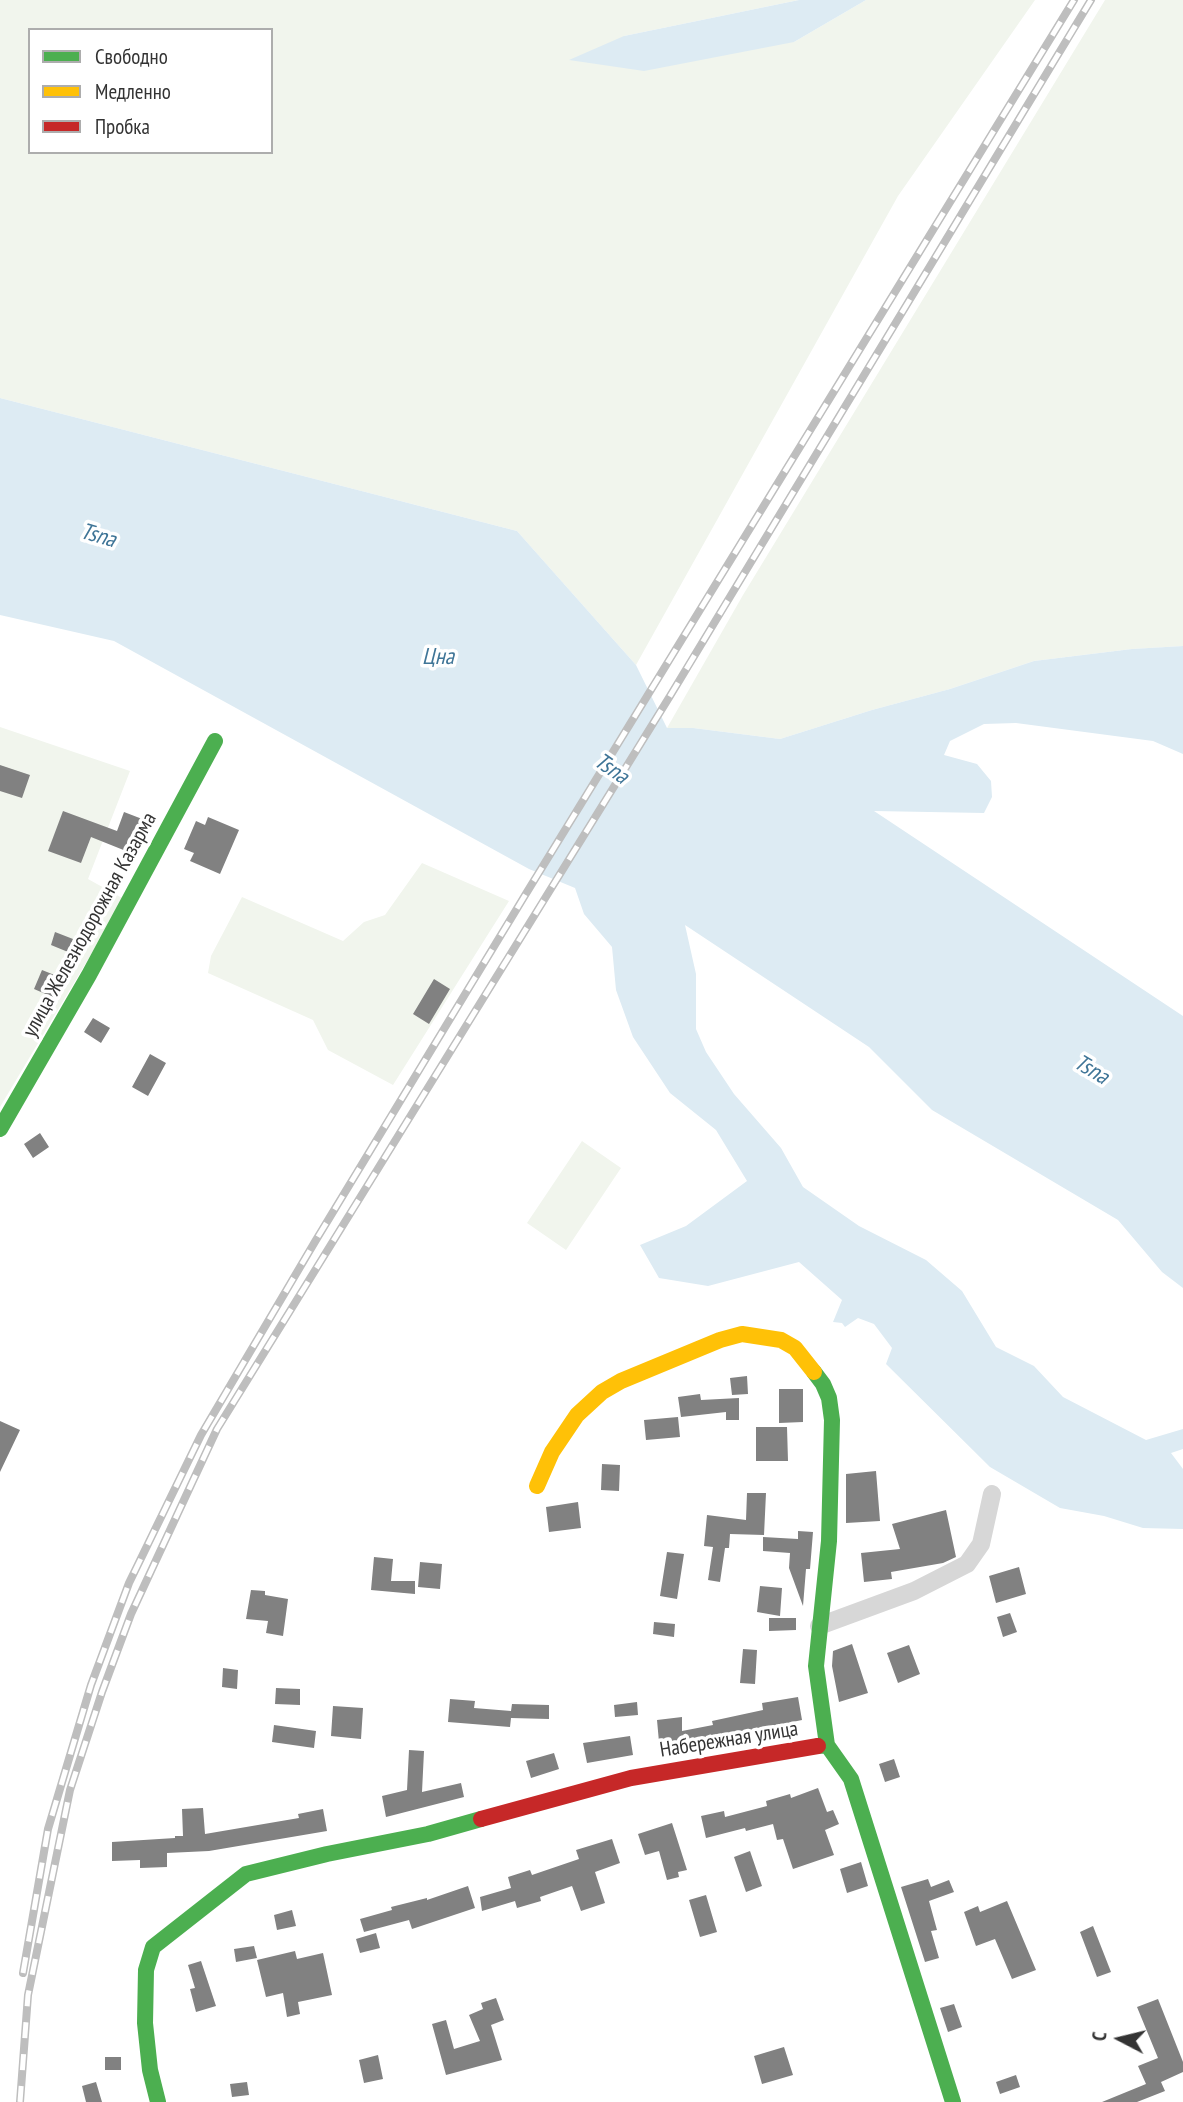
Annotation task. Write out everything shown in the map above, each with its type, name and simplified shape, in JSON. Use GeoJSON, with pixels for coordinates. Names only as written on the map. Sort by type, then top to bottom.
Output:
{"type":"FeatureCollection","features":[{"type":"Feature","properties":{"kind":"street","name":"улица Железнодорожная Казарма"},"geometry":{"type":"LineString","coordinates":[[0,1129],[89,975],[215,741]]}},
{"type":"Feature","properties":{"kind":"street","name":"Набережная улица"},"geometry":{"type":"LineString","coordinates":[[158,2102],[150,2070],[145,2023],[146,1970],[153,1947],[246,1874],[327,1854],[428,1835],[631,1778],[827,1745],[816,1666],[829,1541],[832,1420],[829,1398],[823,1384],[795,1348],[781,1340],[742,1334],[720,1340],[621,1381],[602,1392],[576,1415],[552,1452],[537,1486]]}},
{"type":"Feature","properties":{"kind":"street"},"geometry":{"type":"LineString","coordinates":[[819,1626],[914,1591],[967,1564],[981,1544],[992,1494]]}},
{"type":"Feature","properties":{"kind":"street"},"geometry":{"type":"LineString","coordinates":[[827,1745],[851,1779],[953,2102]]}},
{"type":"Feature","properties":{"kind":"shaded area"},"geometry":{"type":"Polygon","coordinates":[[[0,0],[799,0],[624,36],[794,42],[866,0],[1035,0],[898,196],[636,665],[517,531],[0,398],[0,0]]]}},
{"type":"Feature","properties":{"kind":"shaded area"},"geometry":{"type":"Polygon","coordinates":[[[1105,0],[1183,0],[1183,646],[1132,649],[1034,661],[950,689],[780,739],[693,728],[667,728],[743,595],[1105,0]]]}},
{"type":"Feature","properties":{"kind":"shaded area"},"geometry":{"type":"Polygon","coordinates":[[[0,727],[130,771],[88,879],[124,899],[0,1107],[0,727]]]}},
{"type":"Feature","properties":{"kind":"shaded area"},"geometry":{"type":"Polygon","coordinates":[[[422,863],[509,901],[393,1085],[328,1050],[313,1020],[208,973],[211,956],[242,897],[343,941],[364,922],[385,915],[422,863]]]}},
{"type":"Feature","properties":{"kind":"shaded area"},"geometry":{"type":"Polygon","coordinates":[[[582,1141],[621,1168],[566,1250],[527,1223],[582,1141]]]}},
{"type":"Feature","properties":{"kind":"water"},"geometry":{"type":"Polygon","coordinates":[[[799,0],[866,0],[794,42],[644,71],[569,60],[624,36],[799,0]]]}},
{"type":"Feature","properties":{"kind":"water","name":"Цна"},"geometry":{"type":"Polygon","coordinates":[[[0,398],[517,531],[636,665],[667,728],[693,728],[780,739],[950,689],[1034,661],[1132,649],[1183,646],[1183,754],[1153,741],[1016,723],[984,724],[950,741],[944,755],[977,764],[991,781],[992,797],[984,813],[874,811],[1183,1016],[1183,1288],[1162,1272],[1118,1220],[932,1110],[869,1047],[685,925],[696,974],[696,1029],[706,1052],[734,1094],[781,1148],[803,1187],[859,1226],[926,1260],[962,1291],[996,1347],[1034,1366],[1063,1397],[1146,1440],[1183,1429],[1183,1449],[1171,1453],[1183,1469],[1183,1529],[1143,1528],[1104,1516],[1060,1508],[990,1467],[886,1364],[892,1348],[874,1324],[858,1318],[845,1327],[842,1323],[833,1322],[842,1300],[799,1262],[708,1286],[659,1278],[640,1245],[686,1226],[747,1181],[716,1130],[670,1093],[633,1037],[616,990],[612,947],[584,914],[575,888],[529,869],[114,641],[0,615],[0,398]]]}},
{"type":"Feature","properties":{"kind":"building"},"geometry":{"type":"Polygon","coordinates":[[[0,765],[30,775],[22,798],[0,791],[0,765]]]}},
{"type":"Feature","properties":{"kind":"building"},"geometry":{"type":"Polygon","coordinates":[[[63,811],[117,831],[124,812],[150,822],[136,855],[91,837],[81,863],[48,851],[63,811]]]}},
{"type":"Feature","properties":{"kind":"building"},"geometry":{"type":"Polygon","coordinates":[[[208,817],[239,830],[220,874],[190,861],[194,853],[184,849],[196,821],[205,825],[208,817]]]}},
{"type":"Feature","properties":{"kind":"building"},"geometry":{"type":"Polygon","coordinates":[[[55,932],[73,939],[68,952],[51,945],[55,932]]]}},
{"type":"Feature","properties":{"kind":"building"},"geometry":{"type":"Polygon","coordinates":[[[42,970],[62,978],[55,998],[34,989],[42,970]]]}},
{"type":"Feature","properties":{"kind":"building"},"geometry":{"type":"Polygon","coordinates":[[[434,979],[450,989],[429,1024],[413,1014],[434,979]]]}},
{"type":"Feature","properties":{"kind":"building"},"geometry":{"type":"Polygon","coordinates":[[[93,1018],[110,1028],[101,1043],[84,1032],[93,1018]]]}},
{"type":"Feature","properties":{"kind":"building"},"geometry":{"type":"Polygon","coordinates":[[[150,1054],[166,1063],[148,1096],[132,1087],[150,1054]]]}},
{"type":"Feature","properties":{"kind":"building"},"geometry":{"type":"Polygon","coordinates":[[[40,1133],[49,1147],[33,1158],[24,1144],[40,1133]]]}},
{"type":"Feature","properties":{"kind":"building"},"geometry":{"type":"Polygon","coordinates":[[[747,1376],[748,1394],[732,1395],[730,1378],[747,1376]]]}},
{"type":"Feature","properties":{"kind":"building"},"geometry":{"type":"Polygon","coordinates":[[[779,1389],[803,1389],[803,1422],[779,1423],[779,1389]]]}},
{"type":"Feature","properties":{"kind":"building"},"geometry":{"type":"Polygon","coordinates":[[[700,1394],[701,1400],[739,1398],[739,1420],[726,1420],[726,1412],[681,1417],[678,1397],[700,1394]]]}},
{"type":"Feature","properties":{"kind":"building"},"geometry":{"type":"Polygon","coordinates":[[[678,1417],[680,1437],[646,1440],[644,1420],[678,1417]]]}},
{"type":"Feature","properties":{"kind":"building"},"geometry":{"type":"Polygon","coordinates":[[[0,1421],[20,1430],[0,1472],[0,1421]]]}},
{"type":"Feature","properties":{"kind":"building"},"geometry":{"type":"Polygon","coordinates":[[[756,1427],[787,1427],[788,1461],[756,1461],[756,1427]]]}},
{"type":"Feature","properties":{"kind":"building"},"geometry":{"type":"Polygon","coordinates":[[[602,1464],[620,1465],[619,1491],[601,1490],[602,1464]]]}},
{"type":"Feature","properties":{"kind":"building"},"geometry":{"type":"Polygon","coordinates":[[[876,1471],[880,1521],[846,1523],[846,1474],[876,1471]]]}},
{"type":"Feature","properties":{"kind":"building"},"geometry":{"type":"Polygon","coordinates":[[[747,1493],[766,1493],[764,1535],[730,1534],[720,1582],[708,1580],[713,1547],[704,1546],[707,1515],[746,1520],[747,1493]]]}},
{"type":"Feature","properties":{"kind":"building"},"geometry":{"type":"Polygon","coordinates":[[[578,1502],[581,1528],[549,1532],[546,1507],[578,1502]]]}},
{"type":"Feature","properties":{"kind":"building"},"geometry":{"type":"Polygon","coordinates":[[[946,1510],[956,1557],[943,1563],[891,1572],[892,1579],[864,1582],[861,1553],[900,1549],[892,1524],[946,1510]]]}},
{"type":"Feature","properties":{"kind":"building"},"geometry":{"type":"Polygon","coordinates":[[[798,1531],[813,1532],[803,1606],[789,1568],[790,1553],[763,1551],[763,1537],[798,1539],[798,1531]]]}},
{"type":"Feature","properties":{"kind":"building"},"geometry":{"type":"Polygon","coordinates":[[[667,1552],[684,1554],[677,1599],[660,1596],[667,1552]]]}},
{"type":"Feature","properties":{"kind":"building"},"geometry":{"type":"Polygon","coordinates":[[[374,1557],[393,1559],[391,1581],[415,1581],[415,1594],[371,1590],[374,1557]]]}},
{"type":"Feature","properties":{"kind":"building"},"geometry":{"type":"Polygon","coordinates":[[[420,1562],[442,1564],[440,1589],[418,1587],[420,1562]]]}},
{"type":"Feature","properties":{"kind":"building"},"geometry":{"type":"Polygon","coordinates":[[[1019,1567],[1026,1594],[996,1603],[989,1576],[1019,1567]]]}},
{"type":"Feature","properties":{"kind":"building"},"geometry":{"type":"Polygon","coordinates":[[[760,1586],[782,1588],[780,1616],[757,1612],[760,1586]]]}},
{"type":"Feature","properties":{"kind":"building"},"geometry":{"type":"Polygon","coordinates":[[[251,1590],[265,1591],[265,1595],[288,1599],[283,1636],[266,1633],[268,1621],[246,1619],[251,1590]]]}},
{"type":"Feature","properties":{"kind":"building"},"geometry":{"type":"Polygon","coordinates":[[[1010,1613],[1017,1632],[1003,1637],[997,1617],[1010,1613]]]}},
{"type":"Feature","properties":{"kind":"building"},"geometry":{"type":"Polygon","coordinates":[[[769,1618],[796,1618],[796,1630],[769,1631],[769,1618]]]}},
{"type":"Feature","properties":{"kind":"building"},"geometry":{"type":"Polygon","coordinates":[[[654,1622],[675,1624],[674,1637],[653,1634],[654,1622]]]}},
{"type":"Feature","properties":{"kind":"building"},"geometry":{"type":"Polygon","coordinates":[[[852,1644],[868,1693],[839,1702],[832,1666],[833,1651],[852,1644]]]}},
{"type":"Feature","properties":{"kind":"building"},"geometry":{"type":"Polygon","coordinates":[[[909,1645],[920,1674],[898,1683],[887,1653],[909,1645]]]}},
{"type":"Feature","properties":{"kind":"building"},"geometry":{"type":"Polygon","coordinates":[[[743,1649],[757,1650],[755,1684],[740,1683],[743,1649]]]}},
{"type":"Feature","properties":{"kind":"building"},"geometry":{"type":"Polygon","coordinates":[[[223,1668],[238,1670],[237,1689],[222,1687],[223,1668]]]}},
{"type":"Feature","properties":{"kind":"building"},"geometry":{"type":"Polygon","coordinates":[[[276,1688],[300,1689],[300,1705],[275,1704],[276,1688]]]}},
{"type":"Feature","properties":{"kind":"building"},"geometry":{"type":"Polygon","coordinates":[[[798,1697],[802,1720],[710,1739],[679,1747],[679,1751],[660,1753],[657,1720],[682,1717],[682,1731],[713,1725],[712,1721],[763,1710],[762,1703],[798,1697]]]}},
{"type":"Feature","properties":{"kind":"building"},"geometry":{"type":"Polygon","coordinates":[[[450,1699],[475,1701],[474,1708],[511,1711],[512,1704],[549,1705],[549,1719],[511,1718],[510,1727],[448,1722],[450,1699]]]}},
{"type":"Feature","properties":{"kind":"building"},"geometry":{"type":"Polygon","coordinates":[[[637,1702],[638,1715],[615,1717],[614,1705],[637,1702]]]}},
{"type":"Feature","properties":{"kind":"building"},"geometry":{"type":"Polygon","coordinates":[[[333,1706],[363,1708],[361,1739],[331,1736],[333,1706]]]}},
{"type":"Feature","properties":{"kind":"building"},"geometry":{"type":"Polygon","coordinates":[[[274,1725],[316,1731],[314,1748],[272,1742],[274,1725]]]}},
{"type":"Feature","properties":{"kind":"building"},"geometry":{"type":"Polygon","coordinates":[[[630,1736],[633,1755],[587,1763],[583,1743],[630,1736]]]}},
{"type":"Feature","properties":{"kind":"building"},"geometry":{"type":"Polygon","coordinates":[[[409,1750],[424,1751],[422,1792],[461,1783],[464,1797],[386,1817],[382,1796],[407,1790],[409,1750]]]}},
{"type":"Feature","properties":{"kind":"building"},"geometry":{"type":"Polygon","coordinates":[[[554,1753],[559,1769],[531,1778],[526,1761],[554,1753]]]}},
{"type":"Feature","properties":{"kind":"building"},"geometry":{"type":"Polygon","coordinates":[[[894,1759],[900,1777],[885,1782],[879,1764],[894,1759]]]}},
{"type":"Feature","properties":{"kind":"building"},"geometry":{"type":"Polygon","coordinates":[[[818,1788],[827,1812],[833,1810],[839,1824],[825,1830],[834,1855],[793,1869],[783,1839],[777,1840],[773,1824],[706,1838],[701,1816],[724,1811],[725,1817],[767,1806],[766,1801],[790,1794],[791,1798],[818,1788]]]}},
{"type":"Feature","properties":{"kind":"building"},"geometry":{"type":"Polygon","coordinates":[[[203,1808],[205,1834],[299,1818],[298,1814],[323,1809],[327,1831],[209,1851],[167,1853],[167,1867],[140,1868],[140,1860],[112,1861],[112,1842],[183,1836],[182,1809],[203,1808]]]}},
{"type":"Feature","properties":{"kind":"building"},"geometry":{"type":"Polygon","coordinates":[[[672,1823],[687,1870],[678,1872],[679,1877],[667,1880],[659,1851],[645,1855],[638,1834],[672,1823]]]}},
{"type":"Feature","properties":{"kind":"building"},"geometry":{"type":"Polygon","coordinates":[[[612,1839],[620,1863],[595,1872],[605,1903],[581,1911],[572,1886],[540,1897],[541,1901],[517,1908],[515,1901],[482,1911],[480,1897],[511,1888],[508,1877],[530,1870],[532,1875],[579,1859],[576,1850],[612,1839]]]}},
{"type":"Feature","properties":{"kind":"building"},"geometry":{"type":"Polygon","coordinates":[[[750,1851],[762,1886],[746,1892],[734,1857],[750,1851]]]}},
{"type":"Feature","properties":{"kind":"building"},"geometry":{"type":"Polygon","coordinates":[[[861,1862],[868,1886],[847,1893],[840,1869],[861,1862]]]}},
{"type":"Feature","properties":{"kind":"building"},"geometry":{"type":"Polygon","coordinates":[[[928,1879],[931,1887],[949,1880],[954,1892],[929,1901],[937,1930],[931,1931],[939,1958],[925,1962],[901,1887],[928,1879]]]}},
{"type":"Feature","properties":{"kind":"building"},"geometry":{"type":"Polygon","coordinates":[[[468,1886],[475,1908],[412,1929],[409,1920],[364,1932],[360,1919],[392,1910],[391,1907],[427,1900],[468,1886]]]}},
{"type":"Feature","properties":{"kind":"building"},"geometry":{"type":"Polygon","coordinates":[[[706,1895],[717,1932],[700,1937],[689,1900],[706,1895]]]}},
{"type":"Feature","properties":{"kind":"building"},"geometry":{"type":"Polygon","coordinates":[[[1007,1901],[1036,1970],[1012,1979],[995,1939],[976,1946],[964,1912],[978,1906],[980,1912],[1007,1901]]]}},
{"type":"Feature","properties":{"kind":"building"},"geometry":{"type":"Polygon","coordinates":[[[292,1910],[296,1926],[277,1930],[274,1915],[292,1910]]]}},
{"type":"Feature","properties":{"kind":"building"},"geometry":{"type":"Polygon","coordinates":[[[1093,1926],[1111,1972],[1097,1977],[1080,1932],[1093,1926]]]}},
{"type":"Feature","properties":{"kind":"building"},"geometry":{"type":"Polygon","coordinates":[[[376,1933],[380,1948],[360,1953],[356,1939],[376,1933]]]}},
{"type":"Feature","properties":{"kind":"building"},"geometry":{"type":"Polygon","coordinates":[[[254,1946],[257,1958],[236,1962],[234,1949],[254,1946]]]}},
{"type":"Feature","properties":{"kind":"building"},"geometry":{"type":"Polygon","coordinates":[[[295,1951],[297,1959],[323,1953],[332,1995],[298,2002],[300,2014],[287,2017],[283,1993],[266,1997],[257,1960],[295,1951]]]}},
{"type":"Feature","properties":{"kind":"building"},"geometry":{"type":"Polygon","coordinates":[[[201,1961],[216,2006],[196,2012],[190,1989],[195,1988],[188,1965],[201,1961]]]}},
{"type":"Feature","properties":{"kind":"building"},"geometry":{"type":"Polygon","coordinates":[[[496,1998],[504,2020],[491,2025],[502,2060],[446,2075],[432,2024],[446,2020],[454,2049],[480,2041],[469,2015],[483,2009],[481,2003],[496,1998]]]}},
{"type":"Feature","properties":{"kind":"building"},"geometry":{"type":"Polygon","coordinates":[[[1158,1999],[1183,2062],[1183,2072],[1161,2082],[1165,2091],[1137,2102],[1102,2102],[1146,2084],[1138,2066],[1158,2058],[1137,2007],[1158,1999]]]}},
{"type":"Feature","properties":{"kind":"building"},"geometry":{"type":"Polygon","coordinates":[[[954,2004],[962,2027],[948,2032],[940,2008],[954,2004]]]}},
{"type":"Feature","properties":{"kind":"building"},"geometry":{"type":"Polygon","coordinates":[[[784,2047],[793,2075],[762,2084],[754,2056],[784,2047]]]}},
{"type":"Feature","properties":{"kind":"building"},"geometry":{"type":"Polygon","coordinates":[[[378,2055],[383,2079],[364,2083],[359,2060],[378,2055]]]}},
{"type":"Feature","properties":{"kind":"building"},"geometry":{"type":"Polygon","coordinates":[[[105,2057],[121,2057],[121,2070],[105,2070],[105,2057]]]}},
{"type":"Feature","properties":{"kind":"building"},"geometry":{"type":"Polygon","coordinates":[[[1016,2075],[1020,2087],[1000,2094],[996,2082],[1016,2075]]]}},
{"type":"Feature","properties":{"kind":"building"},"geometry":{"type":"Polygon","coordinates":[[[96,2082],[102,2102],[86,2102],[82,2086],[96,2082]]]}},
{"type":"Feature","properties":{"kind":"building"},"geometry":{"type":"Polygon","coordinates":[[[247,2082],[249,2095],[232,2097],[230,2084],[247,2082]]]}},
{"type":"Feature","properties":{"kind":"railway"},"geometry":{"type":"LineString","coordinates":[[23,1973],[48,1829],[91,1685],[129,1583],[201,1435],[527,892],[1074,0]]}},
{"type":"Feature","properties":{"kind":"railway"},"geometry":{"type":"LineString","coordinates":[[20,2102],[28,1995],[70,1790],[131,1614],[217,1429],[670,696],[1091,0]]}},
{"type":"Feature","properties":{"kind":"traffic: fast"},"geometry":{"type":"LineString","coordinates":[[0,1129],[89,975],[215,741]]}},
{"type":"Feature","properties":{"kind":"traffic: fast"},"geometry":{"type":"LineString","coordinates":[[814,1372],[829,1398],[832,1420],[829,1541],[816,1666],[827,1745],[818,1746]]}},
{"type":"Feature","properties":{"kind":"traffic: fast"},"geometry":{"type":"LineString","coordinates":[[827,1745],[851,1779],[953,2102]]}},
{"type":"Feature","properties":{"kind":"traffic: fast"},"geometry":{"type":"LineString","coordinates":[[158,2102],[150,2070],[145,2023],[146,1970],[153,1947],[246,1874],[327,1854],[428,1834],[481,1819]]}},
{"type":"Feature","properties":{"kind":"traffic: slow"},"geometry":{"type":"LineString","coordinates":[[537,1486],[552,1452],[577,1415],[602,1392],[621,1381],[720,1340],[742,1334],[781,1340],[795,1348],[814,1372]]}},
{"type":"Feature","properties":{"kind":"traffic: jam"},"geometry":{"type":"LineString","coordinates":[[481,1819],[631,1778],[818,1746]]}},
{"type":"Feature","properties":{"kind":"water label","name":"Tsna"},"geometry":{"type":"Point","coordinates":[98,536]}},
{"type":"Feature","properties":{"kind":"water label","name":"Tsna"},"geometry":{"type":"Point","coordinates":[611,769]}},
{"type":"Feature","properties":{"kind":"water label","name":"Tsna"},"geometry":{"type":"Point","coordinates":[1091,1070]}}]}
